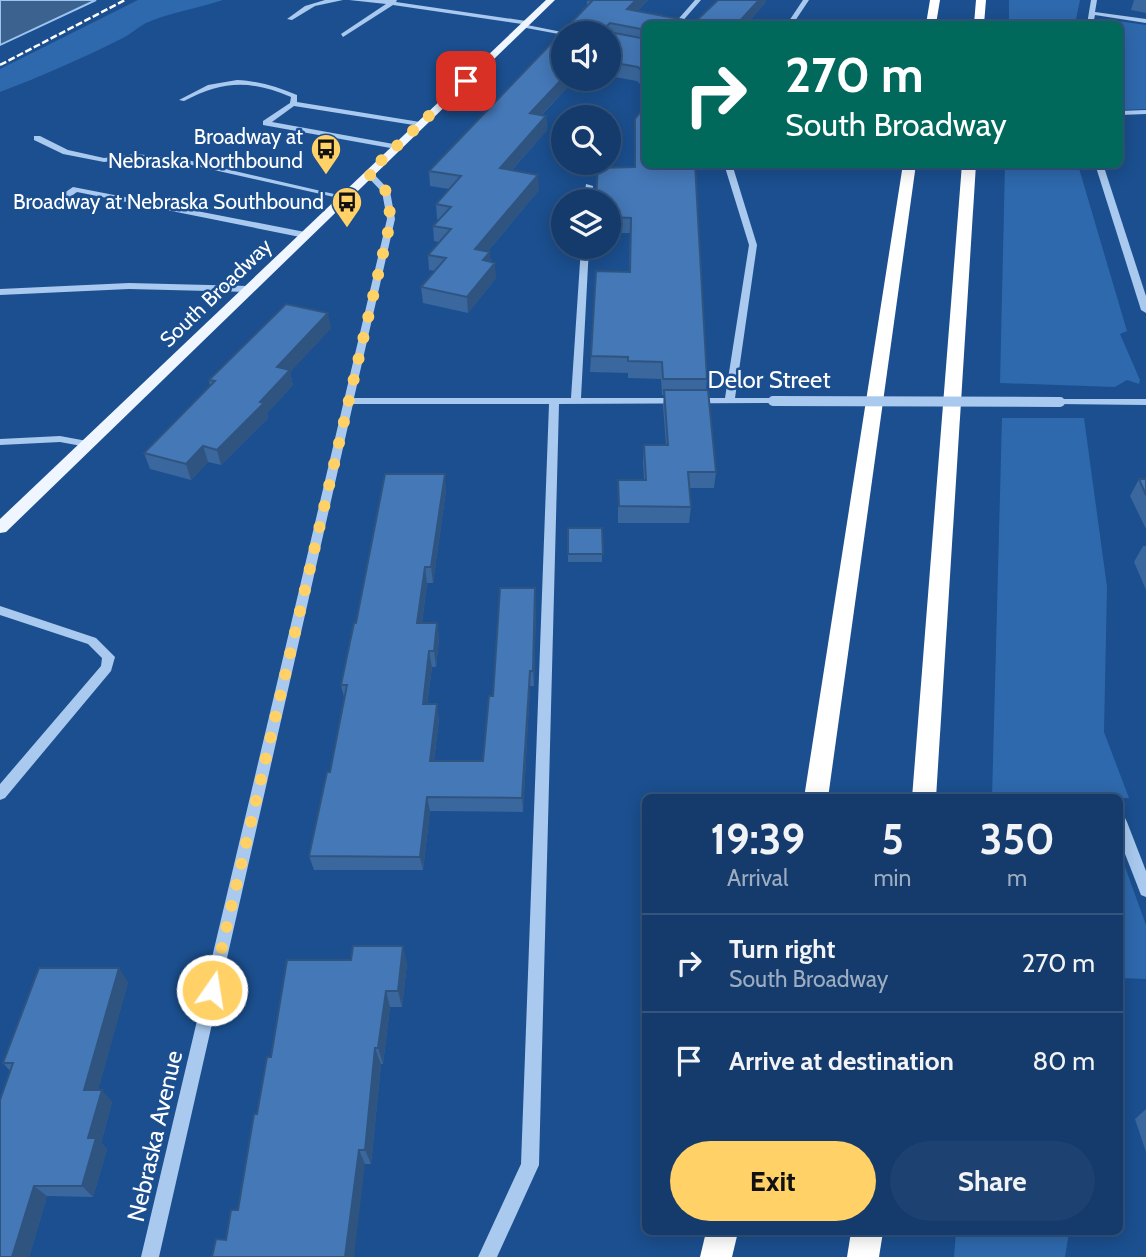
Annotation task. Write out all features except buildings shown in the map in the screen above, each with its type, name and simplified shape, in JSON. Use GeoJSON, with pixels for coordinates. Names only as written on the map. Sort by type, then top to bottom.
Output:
{"type":"FeatureCollection","features":[{"type":"Feature","properties":{"kind":"highway"},"geometry":{"type":"LineString","coordinates":[[932,21],[935,0]]}},
{"type":"Feature","properties":{"kind":"highway"},"geometry":{"type":"LineString","coordinates":[[979,21],[981,0]]}},
{"type":"Feature","properties":{"kind":"highway"},"geometry":{"type":"LineString","coordinates":[[817,794],[909,168]]}},
{"type":"Feature","properties":{"kind":"highway"},"geometry":{"type":"LineString","coordinates":[[924,794],[969,168]]}},
{"type":"Feature","properties":{"kind":"highway"},"geometry":{"type":"LineString","coordinates":[[716,1257],[721,1235]]}},
{"type":"Feature","properties":{"kind":"highway"},"geometry":{"type":"LineString","coordinates":[[863,1257],[867,1235]]}},
{"type":"Feature","properties":{"kind":"main road","name":"South Broadway"},"geometry":{"type":"LineString","coordinates":[[0,528],[551,0]]}},
{"type":"Feature","properties":{"kind":"street"},"geometry":{"type":"LineString","coordinates":[[290,19],[304,8],[324,1],[340,0]]}},
{"type":"Feature","properties":{"kind":"street"},"geometry":{"type":"LineString","coordinates":[[352,0],[393,1],[551,30]]}},
{"type":"Feature","properties":{"kind":"street"},"geometry":{"type":"LineString","coordinates":[[680,21],[698,0]]}},
{"type":"Feature","properties":{"kind":"street"},"geometry":{"type":"LineString","coordinates":[[792,21],[806,0]]}},
{"type":"Feature","properties":{"kind":"street"},"geometry":{"type":"LineString","coordinates":[[1091,21],[1094,0]]}},
{"type":"Feature","properties":{"kind":"street"},"geometry":{"type":"LineString","coordinates":[[343,35],[393,1]]}},
{"type":"Feature","properties":{"kind":"street"},"geometry":{"type":"LineString","coordinates":[[1092,13],[1146,21]]}},
{"type":"Feature","properties":{"kind":"street"},"geometry":{"type":"LineString","coordinates":[[182,100],[205,86],[231,81],[284,91],[295,96],[293,104],[266,124],[396,147]]}},
{"type":"Feature","properties":{"kind":"street"},"geometry":{"type":"LineString","coordinates":[[293,104],[420,124]]}},
{"type":"Feature","properties":{"kind":"street"},"geometry":{"type":"LineString","coordinates":[[1123,113],[1146,113]]}},
{"type":"Feature","properties":{"kind":"street"},"geometry":{"type":"LineString","coordinates":[[37,138],[55,149],[104,160],[136,156],[156,157],[344,197]]}},
{"type":"Feature","properties":{"kind":"street"},"geometry":{"type":"LineString","coordinates":[[729,168],[752,245],[730,401]]}},
{"type":"Feature","properties":{"kind":"street"},"geometry":{"type":"LineString","coordinates":[[1101,168],[1146,310]]}},
{"type":"Feature","properties":{"kind":"street","name":"Nebraska Avenue"},"geometry":{"type":"LineString","coordinates":[[150,1257],[391,219],[386,191],[368,173]]}},
{"type":"Feature","properties":{"kind":"street"},"geometry":{"type":"LineString","coordinates":[[54,204],[76,188],[305,234]]}},
{"type":"Feature","properties":{"kind":"street"},"geometry":{"type":"LineString","coordinates":[[576,402],[584,259]]}},
{"type":"Feature","properties":{"kind":"street"},"geometry":{"type":"LineString","coordinates":[[0,292],[129,286],[249,289]]}},
{"type":"Feature","properties":{"kind":"street","name":"Delor Street"},"geometry":{"type":"LineString","coordinates":[[349,401],[1146,402]]}},
{"type":"Feature","properties":{"kind":"street"},"geometry":{"type":"LineString","coordinates":[[487,1257],[530,1165],[554,402]]}},
{"type":"Feature","properties":{"kind":"street"},"geometry":{"type":"LineString","coordinates":[[0,442],[60,439],[87,444]]}},
{"type":"Feature","properties":{"kind":"street"},"geometry":{"type":"LineString","coordinates":[[0,610],[92,641],[109,657],[107,668],[0,794]]}},
{"type":"Feature","properties":{"kind":"street"},"geometry":{"type":"LineString","coordinates":[[1123,830],[1146,890]]}},
{"type":"Feature","properties":{"kind":"shaded area"},"geometry":{"type":"Polygon","coordinates":[[[0,0],[96,0],[0,45],[0,0]]]}},
{"type":"Feature","properties":{"kind":"shaded area"},"geometry":{"type":"Polygon","coordinates":[[[138,0],[223,0],[146,23],[93,53],[0,92],[0,69],[138,0]]]}},
{"type":"Feature","properties":{"kind":"shaded area"},"geometry":{"type":"Polygon","coordinates":[[[1009,0],[1080,0],[1076,21],[1009,21],[1009,0]]]}},
{"type":"Feature","properties":{"kind":"shaded area"},"geometry":{"type":"Polygon","coordinates":[[[1123,22],[1146,25],[1146,109],[1123,110],[1123,22]]]}},
{"type":"Feature","properties":{"kind":"shaded area"},"geometry":{"type":"Polygon","coordinates":[[[1005,168],[1079,168],[1127,331],[1120,334],[1140,380],[1139,384],[1127,380],[1115,387],[1000,383],[1005,168]]]}},
{"type":"Feature","properties":{"kind":"shaded area"},"geometry":{"type":"Polygon","coordinates":[[[1002,418],[1084,418],[1107,587],[1104,732],[1129,798],[1123,798],[1123,794],[992,794],[1002,418]]]}},
{"type":"Feature","properties":{"kind":"shaded area"},"geometry":{"type":"Polygon","coordinates":[[[1123,861],[1146,925],[1146,979],[1123,978],[1123,861]]]}},
{"type":"Feature","properties":{"kind":"shaded area"},"geometry":{"type":"Polygon","coordinates":[[[956,1235],[1069,1235],[1065,1257],[954,1257],[956,1235]]]}},
{"type":"Feature","properties":{"kind":"railway"},"geometry":{"type":"LineString","coordinates":[[0,65],[125,0]]}},
{"type":"Feature","properties":{"kind":"place","name":"Broadway at Nebraska Northbound"},"geometry":{"type":"Point","coordinates":[326,176]}},
{"type":"Feature","properties":{"kind":"place","name":"Broadway at Nebraska Southbound"},"geometry":{"type":"Point","coordinates":[347,229]}},
{"type":"Feature","properties":{"kind":"route"},"geometry":{"type":"LineString","coordinates":[[212,990],[391,219],[386,191],[368,173],[466,81]]}}]}
